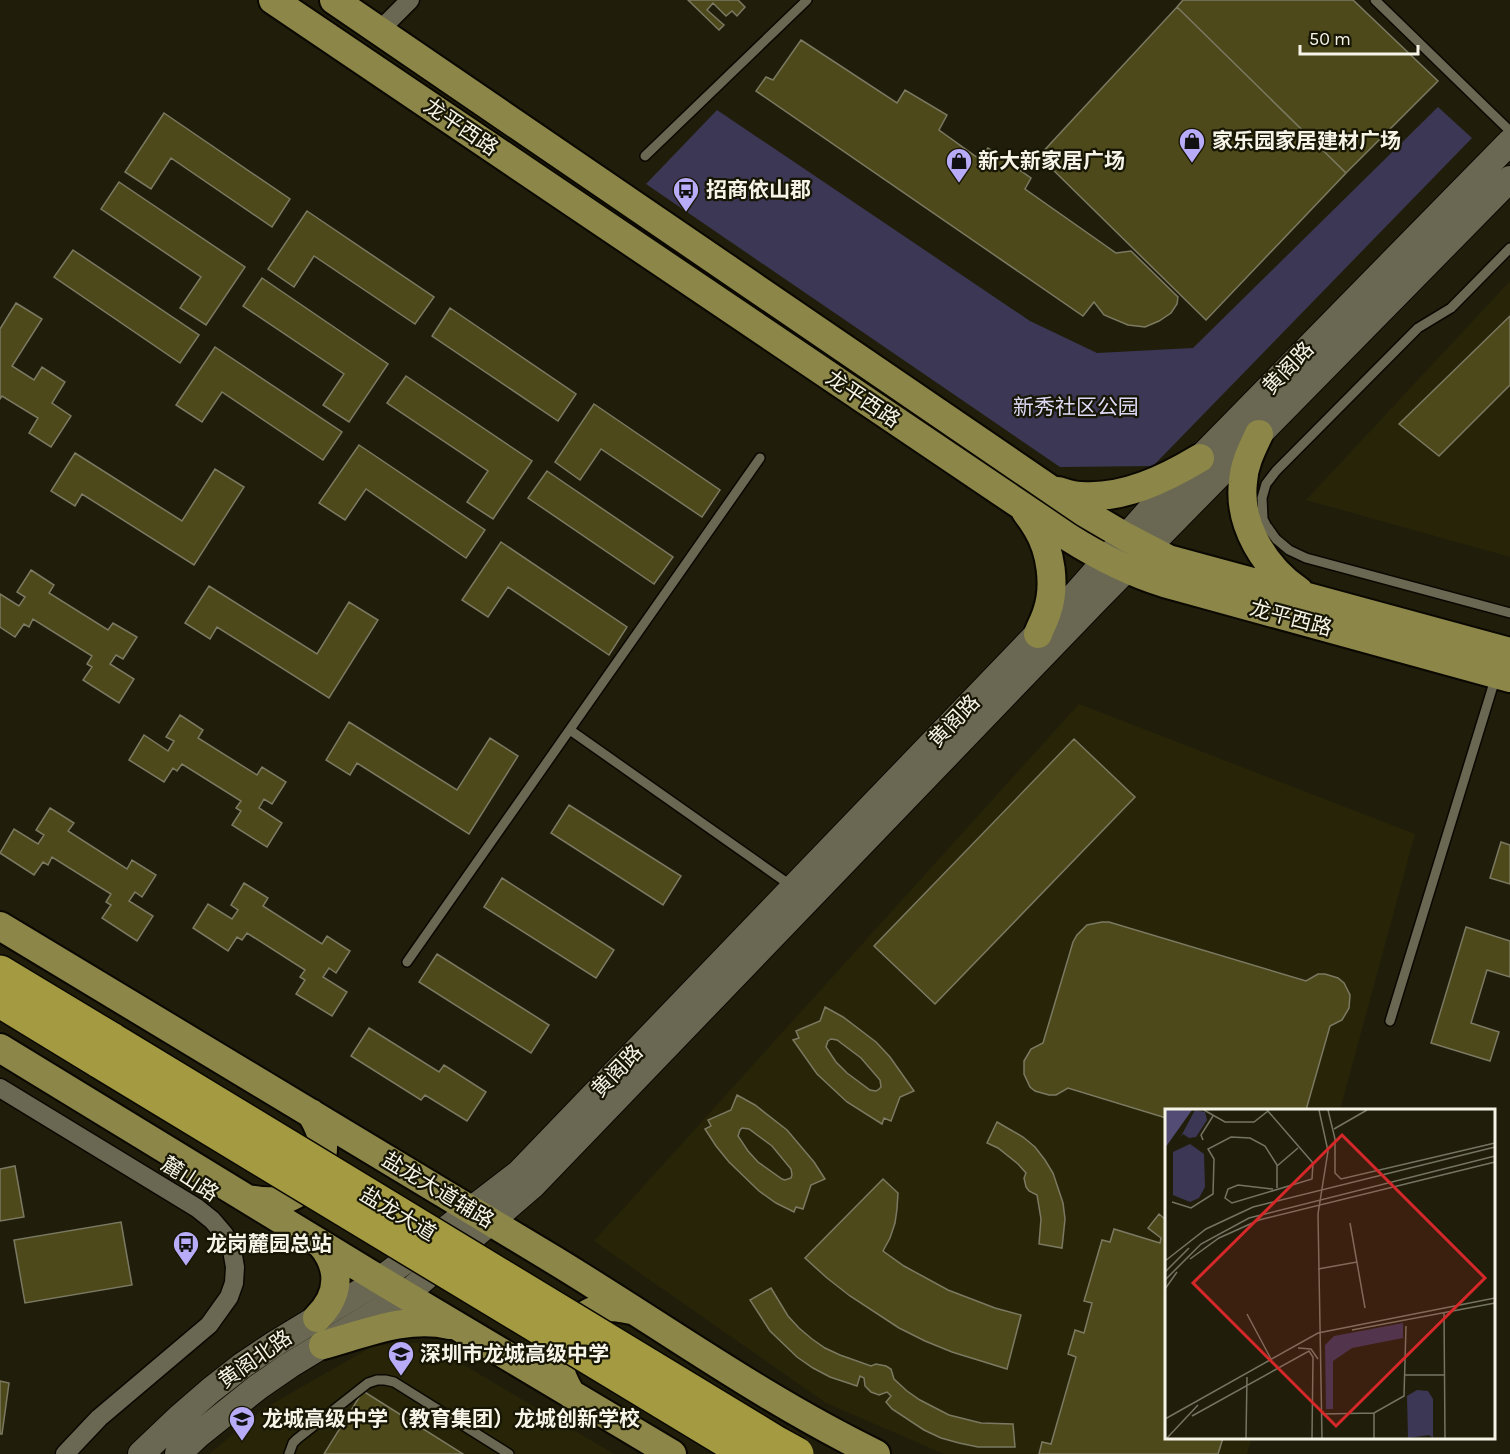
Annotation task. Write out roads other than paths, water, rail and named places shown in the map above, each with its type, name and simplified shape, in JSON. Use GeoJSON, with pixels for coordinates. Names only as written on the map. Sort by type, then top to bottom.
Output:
{"type":"FeatureCollection","features":[{"type":"Feature","properties":{"kind":"highway","name":"盐龙大道"},"geometry":{"type":"LineString","coordinates":[[0,972],[106,1051],[748,1454]]}},
{"type":"Feature","properties":{"kind":"highway","name":"盐龙大道"},"geometry":{"type":"LineString","coordinates":[[0,1001],[106,1051],[797,1454]]}},
{"type":"Feature","properties":{"kind":"main road","name":"龙平西路"},"geometry":{"type":"LineString","coordinates":[[273,0],[1068,537],[1116,565],[1164,583],[1506,668]]}},
{"type":"Feature","properties":{"kind":"main road","name":"龙平西路"},"geometry":{"type":"LineString","coordinates":[[334,0],[1050,490],[1136,543],[1168,559],[1306,596],[1506,668]]}},
{"type":"Feature","properties":{"kind":"main road"},"geometry":{"type":"LineString","coordinates":[[428,105],[447,78]]}},
{"type":"Feature","properties":{"kind":"main road","name":"黄阁路"},"geometry":{"type":"LineString","coordinates":[[1136,543],[1158,501],[1510,142]]}},
{"type":"Feature","properties":{"kind":"main road","name":"黄阁路"},"geometry":{"type":"LineString","coordinates":[[801,893],[1136,543],[1259,434],[1510,179]]}},
{"type":"Feature","properties":{"kind":"main road"},"geometry":{"type":"LineString","coordinates":[[885,414],[903,389]]}},
{"type":"Feature","properties":{"kind":"main road"},"geometry":{"type":"LineString","coordinates":[[1259,434],[1247,460],[1242,483],[1247,522],[1257,546],[1270,565],[1285,582],[1306,596]]}},
{"type":"Feature","properties":{"kind":"main road"},"geometry":{"type":"LineString","coordinates":[[1050,490],[1080,496],[1126,492],[1160,480],[1200,458]]}},
{"type":"Feature","properties":{"kind":"main road"},"geometry":{"type":"LineString","coordinates":[[1022,506],[1038,530],[1047,551],[1050,573],[1051,592],[1048,611],[1038,634]]}},
{"type":"Feature","properties":{"kind":"main road","name":"黄阁路"},"geometry":{"type":"LineString","coordinates":[[380,1280],[532,1186],[1038,634],[1116,565]]}},
{"type":"Feature","properties":{"kind":"main road","name":"盐龙大道辅路"},"geometry":{"type":"LineString","coordinates":[[0,926],[560,1263],[631,1310],[792,1409],[876,1454]]}},
{"type":"Feature","properties":{"kind":"main road"},"geometry":{"type":"LineString","coordinates":[[0,1048],[380,1280],[672,1454]]}},
{"type":"Feature","properties":{"kind":"main road"},"geometry":{"type":"LineString","coordinates":[[249,1199],[264,1202],[280,1201],[295,1195],[307,1186],[317,1173],[322,1158],[323,1142],[319,1127],[311,1113]]}},
{"type":"Feature","properties":{"kind":"main road","name":"黄阁路"},"geometry":{"type":"LineString","coordinates":[[405,1295],[481,1216]]}},
{"type":"Feature","properties":{"kind":"main road"},"geometry":{"type":"LineString","coordinates":[[321,1244],[333,1262],[336,1282],[330,1302],[324,1311],[320,1331],[423,1321],[459,1327]]}},
{"type":"Feature","properties":{"kind":"main road","name":"黄阁北路"},"geometry":{"type":"LineString","coordinates":[[178,1454],[380,1280]]}},
{"type":"Feature","properties":{"kind":"main road","name":"黄阁北路"},"geometry":{"type":"LineString","coordinates":[[141,1454],[211,1390],[276,1343],[320,1331],[405,1295]]}},
{"type":"Feature","properties":{"kind":"main road"},"geometry":{"type":"LineString","coordinates":[[571,1394],[562,1379],[559,1362],[562,1345],[569,1329],[582,1317],[597,1309],[614,1307],[631,1310]]}},
{"type":"Feature","properties":{"kind":"street"},"geometry":{"type":"LineString","coordinates":[[379,31],[410,0]]}},
{"type":"Feature","properties":{"kind":"street"},"geometry":{"type":"LineString","coordinates":[[30,1106],[48,1077]]}},
{"type":"Feature","properties":{"kind":"street","name":"麓山路"},"geometry":{"type":"LineString","coordinates":[[0,1088],[197,1208],[224,1234],[232,1250],[235,1267],[234,1283],[229,1298],[209,1325],[99,1418],[65,1454]]}},
{"type":"Feature","properties":{"kind":"lane"},"geometry":{"type":"LineString","coordinates":[[645,156],[807,0]]}},
{"type":"Feature","properties":{"kind":"lane"},"geometry":{"type":"LineString","coordinates":[[1376,0],[1510,131]]}},
{"type":"Feature","properties":{"kind":"lane"},"geometry":{"type":"LineString","coordinates":[[1510,248],[1451,308],[1418,328],[1276,471],[1266,484],[1262,498],[1263,519],[1276,539],[1289,550],[1306,558],[1510,613]]}},
{"type":"Feature","properties":{"kind":"lane"},"geometry":{"type":"LineString","coordinates":[[407,962],[760,458]]}},
{"type":"Feature","properties":{"kind":"lane"},"geometry":{"type":"LineString","coordinates":[[1390,1021],[1506,668]]}},
{"type":"Feature","properties":{"kind":"lane"},"geometry":{"type":"LineString","coordinates":[[570,730],[801,893]]}},
{"type":"Feature","properties":{"kind":"lane"},"geometry":{"type":"LineString","coordinates":[[289,1454],[293,1443],[301,1435],[360,1388],[376,1380],[385,1380],[394,1382],[509,1454]]}},
{"type":"Feature","properties":{"kind":"place","name":"家乐园家居建材广场"},"geometry":{"type":"Point","coordinates":[1192,164]}},
{"type":"Feature","properties":{"kind":"place","name":"新大新家居广场"},"geometry":{"type":"Point","coordinates":[959,184]}},
{"type":"Feature","properties":{"kind":"place","name":"招商依山郡"},"geometry":{"type":"Point","coordinates":[686,213]}},
{"type":"Feature","properties":{"kind":"place","name":"龙岗麓园总站"},"geometry":{"type":"Point","coordinates":[186,1267]}},
{"type":"Feature","properties":{"kind":"place","name":"深圳市龙城高级中学"},"geometry":{"type":"Point","coordinates":[401,1377]}},
{"type":"Feature","properties":{"kind":"place","name":"龙城高级中学（教育集团）龙城创新学校"},"geometry":{"type":"Point","coordinates":[242,1442]}},
{"type":"Feature","properties":{"kind":"park label","name":"新秀社区公园"},"geometry":{"type":"Point","coordinates":[1076,407]}}]}
